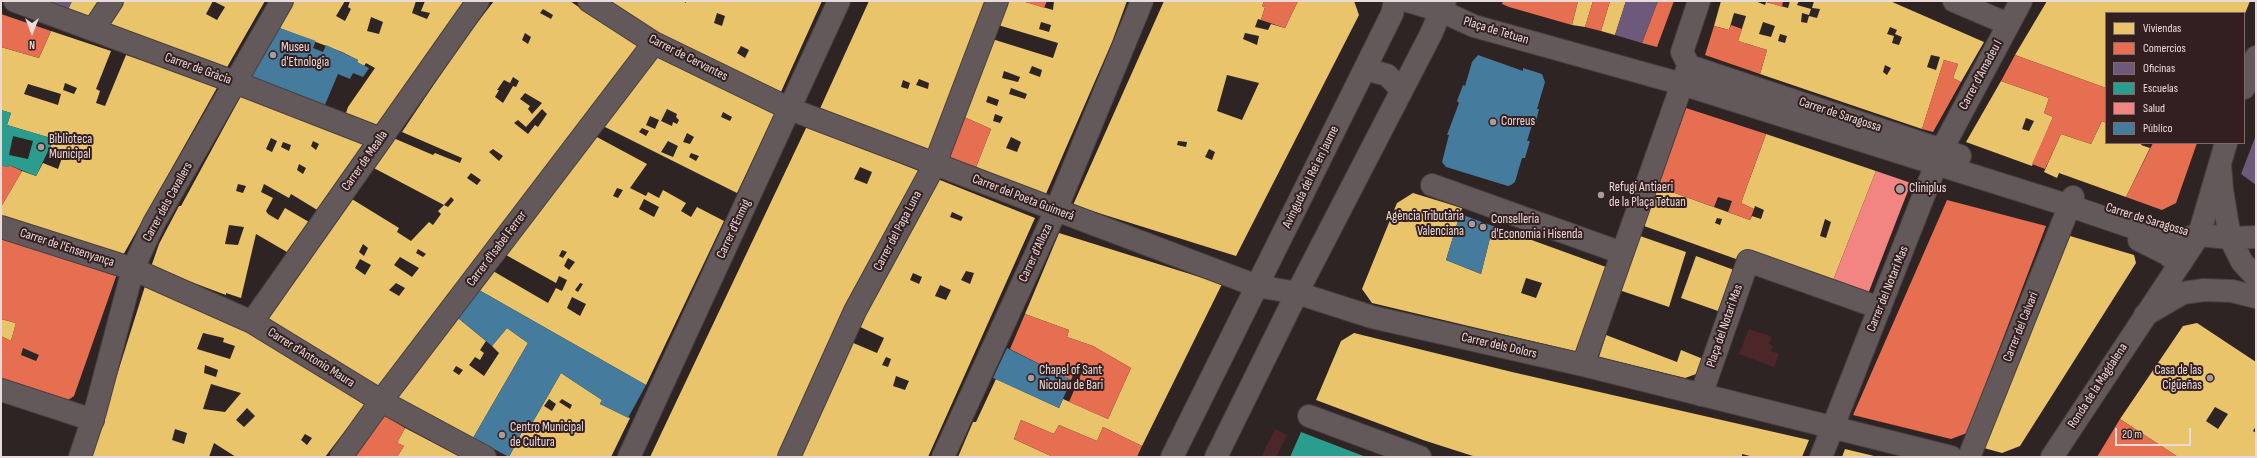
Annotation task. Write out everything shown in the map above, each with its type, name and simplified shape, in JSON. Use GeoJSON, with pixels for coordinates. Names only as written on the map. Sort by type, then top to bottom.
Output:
{"type":"FeatureCollection","features":[{"type":"Feature","properties":{"kind":"street","name":"Carrer de Gràcia"},"geometry":{"type":"LineString","coordinates":[[15,1],[237,83],[381,139]]}},
{"type":"Feature","properties":{"kind":"street"},"geometry":{"type":"LineString","coordinates":[[93,30],[112,1]]}},
{"type":"Feature","properties":{"kind":"street","name":"Carrer dels Cavallers"},"geometry":{"type":"LineString","coordinates":[[80,457],[93,420],[133,269],[154,223],[237,83],[282,1]]}},
{"type":"Feature","properties":{"kind":"street","name":"Carrer de Mealla"},"geometry":{"type":"LineString","coordinates":[[252,322],[478,1]]}},
{"type":"Feature","properties":{"kind":"street","name":"Carrer de Cervantes"},"geometry":{"type":"LineString","coordinates":[[589,1],[654,43],[790,109]]}},
{"type":"Feature","properties":{"kind":"street","name":"Carrer d'Enmig"},"geometry":{"type":"LineString","coordinates":[[629,457],[839,1]]}},
{"type":"Feature","properties":{"kind":"street","name":"Carrer del Papa Luna"},"geometry":{"type":"LineString","coordinates":[[789,457],[855,311],[935,164],[997,1]]}},
{"type":"Feature","properties":{"kind":"street","name":"Carrer d'Alloza"},"geometry":{"type":"LineString","coordinates":[[943,457],[1056,210],[1142,1]]}},
{"type":"Feature","properties":{"kind":"street","name":"Avinguda del Rei en Jaume"},"geometry":{"type":"LineString","coordinates":[[1172,457],[1392,14],[1395,1]]}},
{"type":"Feature","properties":{"kind":"street","name":"Plaça de Tetuan"},"geometry":{"type":"LineString","coordinates":[[1408,1],[1443,6],[1474,26],[1683,73]]}},
{"type":"Feature","properties":{"kind":"street"},"geometry":{"type":"LineString","coordinates":[[1582,365],[1683,73],[1699,1]]}},
{"type":"Feature","properties":{"kind":"street"},"geometry":{"type":"LineString","coordinates":[[1954,1],[2008,24]]}},
{"type":"Feature","properties":{"kind":"street","name":"Carrer d'Amadeu I"},"geometry":{"type":"LineString","coordinates":[[1938,161],[2021,1]]}},
{"type":"Feature","properties":{"kind":"street"},"geometry":{"type":"LineString","coordinates":[[1216,457],[1297,293],[1402,90],[1443,6]]}},
{"type":"Feature","properties":{"kind":"street","name":"Carrer d'Isabel Ferrer"},"geometry":{"type":"LineString","coordinates":[[341,457],[381,401],[654,43]]}},
{"type":"Feature","properties":{"kind":"street"},"geometry":{"type":"LineString","coordinates":[[2245,85],[2256,57]]}},
{"type":"Feature","properties":{"kind":"street"},"geometry":{"type":"LineString","coordinates":[[1365,68],[1387,75],[1402,90]]}},
{"type":"Feature","properties":{"kind":"street","name":"Carrer de Saragossa"},"geometry":{"type":"LineString","coordinates":[[1683,73],[2070,205],[2199,235],[2230,238],[2256,237]]}},
{"type":"Feature","properties":{"kind":"street","name":"Carrer del Poeta Guimerá"},"geometry":{"type":"LineString","coordinates":[[790,109],[1258,286]]}},
{"type":"Feature","properties":{"kind":"street"},"geometry":{"type":"LineString","coordinates":[[2223,151],[2222,190],[2230,238],[2242,262],[2256,276]]}},
{"type":"Feature","properties":{"kind":"street","name":"Ronda de la Magdalena"},"geometry":{"type":"LineString","coordinates":[[2052,457],[2199,235],[2223,151]]}},
{"type":"Feature","properties":{"kind":"street","name":"Carrer del Notari Mas"},"geometry":{"type":"LineString","coordinates":[[1821,457],[1938,161]]}},
{"type":"Feature","properties":{"kind":"street"},"geometry":{"type":"LineString","coordinates":[[1432,185],[1622,253]]}},
{"type":"Feature","properties":{"kind":"street","name":"Carrer de Saragossa"},"geometry":{"type":"LineString","coordinates":[[2070,205],[2163,251],[2179,265]]}},
{"type":"Feature","properties":{"kind":"street","name":"Carrer del Calvari"},"geometry":{"type":"LineString","coordinates":[[1969,457],[2070,205]]}},
{"type":"Feature","properties":{"kind":"street","name":"Carrer de l'Ensenyança"},"geometry":{"type":"LineString","coordinates":[[1,227],[133,269]]}},
{"type":"Feature","properties":{"kind":"street","name":"Plaça del Notari Mas"},"geometry":{"type":"LineString","coordinates":[[1701,394],[1748,261],[1880,308]]}},
{"type":"Feature","properties":{"kind":"street","name":"Carrer d'Antonio Maura"},"geometry":{"type":"LineString","coordinates":[[133,269],[252,322],[381,401],[485,457]]}},
{"type":"Feature","properties":{"kind":"street"},"geometry":{"type":"LineString","coordinates":[[1258,286],[1297,293]]}},
{"type":"Feature","properties":{"kind":"street","name":"Ronda de la Magdalena"},"geometry":{"type":"LineString","coordinates":[[2145,315],[2183,293],[2204,290],[2232,291],[2256,297]]}},
{"type":"Feature","properties":{"kind":"street","name":"Carrer dels Dolors"},"geometry":{"type":"LineString","coordinates":[[1297,293],[1372,317],[1701,394]]}},
{"type":"Feature","properties":{"kind":"street"},"geometry":{"type":"LineString","coordinates":[[1,390],[93,420]]}},
{"type":"Feature","properties":{"kind":"street"},"geometry":{"type":"LineString","coordinates":[[1701,394],[1951,457]]}},
{"type":"Feature","properties":{"kind":"street"},"geometry":{"type":"LineString","coordinates":[[1309,416],[1420,457]]}},
{"type":"Feature","properties":{"kind":"shaded area"},"geometry":{"type":"Polygon","coordinates":[[[1749,329],[1772,337],[1769,344],[1773,346],[1771,351],[1779,354],[1774,367],[1739,354],[1749,329]]]}},
{"type":"Feature","properties":{"kind":"shaded area"},"geometry":{"type":"Polygon","coordinates":[[[1275,429],[1287,435],[1276,457],[1261,457],[1275,429]]]}},
{"type":"Feature","properties":{"kind":"building: Viviendas"},"geometry":{"type":"Polygon","coordinates":[[[72,1],[105,1],[90,23],[66,14],[72,1]]]}},
{"type":"Feature","properties":{"kind":"building: Viviendas"},"geometry":{"type":"Polygon","coordinates":[[[118,1],[213,1],[265,1],[226,69],[102,25],[118,1]],[[213,1],[206,14],[217,20],[225,7],[213,1]]]}},
{"type":"Feature","properties":{"kind":"building: Viviendas"},"geometry":{"type":"Polygon","coordinates":[[[294,1],[345,1],[336,16],[345,21],[351,9],[348,7],[350,1],[416,1],[412,13],[427,19],[430,13],[421,11],[425,1],[468,1],[380,128],[345,116],[348,107],[375,68],[366,63],[364,66],[357,62],[358,60],[342,52],[277,27],[294,1]],[[371,17],[367,31],[379,34],[383,22],[371,17]]]}},
{"type":"Feature","properties":{"kind":"building: Viviendas"},"geometry":{"type":"Polygon","coordinates":[[[494,1],[570,1],[602,23],[604,18],[643,47],[378,388],[265,319],[347,196],[399,228],[397,232],[411,241],[429,222],[433,225],[441,214],[438,211],[444,205],[370,166],[391,137],[433,155],[435,153],[460,163],[462,158],[402,132],[463,41],[494,1]],[[543,9],[540,13],[551,19],[553,15],[543,9]],[[525,33],[522,40],[528,44],[531,37],[525,33]],[[513,77],[510,83],[504,80],[497,90],[499,90],[495,97],[503,103],[513,86],[516,87],[519,81],[513,77]],[[525,93],[520,99],[530,106],[528,109],[532,114],[542,103],[525,93]],[[542,109],[526,127],[518,120],[514,123],[528,134],[535,125],[538,127],[547,114],[542,109]],[[493,149],[489,152],[499,161],[503,156],[493,149]],[[471,173],[467,178],[477,185],[481,180],[471,173]],[[451,197],[444,205],[448,207],[454,200],[451,197]],[[363,244],[359,252],[364,256],[368,248],[363,244]],[[418,249],[416,253],[423,257],[426,254],[418,249]],[[400,257],[394,265],[412,277],[419,268],[400,257]],[[360,259],[355,268],[365,275],[371,265],[360,259]],[[396,283],[389,290],[399,296],[405,288],[396,283]]]}},
{"type":"Feature","properties":{"kind":"building: Viviendas"},"geometry":{"type":"Polygon","coordinates":[[[601,1],[683,1],[686,3],[686,1],[822,1],[780,94],[690,52],[601,1]],[[717,13],[714,23],[722,26],[725,16],[717,13]],[[741,46],[737,53],[745,58],[749,50],[741,46]]]}},
{"type":"Feature","properties":{"kind":"building: Viviendas"},"geometry":{"type":"Polygon","coordinates":[[[869,1],[991,1],[928,156],[818,113],[869,1]],[[919,79],[916,85],[928,89],[929,83],[919,79]],[[903,80],[901,87],[908,89],[910,83],[903,80]]]}},
{"type":"Feature","properties":{"kind":"building: Viviendas"},"geometry":{"type":"Polygon","coordinates":[[[1005,1],[1022,1],[1053,10],[1054,1],[1127,1],[1112,42],[1042,203],[973,175],[991,129],[962,116],[992,39],[1053,58],[1058,43],[998,25],[1005,1]],[[1041,22],[1039,29],[1049,32],[1051,25],[1041,22]],[[1032,66],[1029,73],[1040,77],[1042,70],[1032,66]],[[1004,71],[1002,78],[1018,82],[1020,77],[1004,71]],[[1011,88],[1009,94],[1025,99],[1027,94],[1011,88]],[[988,96],[986,102],[997,106],[999,100],[988,96]],[[995,114],[993,121],[1000,123],[1003,117],[995,114]],[[1011,137],[1006,148],[1017,152],[1021,142],[1011,137]]]}},
{"type":"Feature","properties":{"kind":"building: Viviendas"},"geometry":{"type":"Polygon","coordinates":[[[1164,1],[1264,1],[1262,6],[1265,7],[1261,20],[1258,19],[1255,27],[1268,30],[1271,24],[1285,28],[1298,1],[1354,1],[1359,15],[1236,256],[1073,205],[1164,1]],[[1245,33],[1243,39],[1257,45],[1259,36],[1245,33]],[[1227,75],[1217,111],[1242,120],[1259,83],[1227,75]],[[1178,141],[1177,145],[1186,147],[1187,142],[1178,141]],[[1209,149],[1205,157],[1212,160],[1215,152],[1209,149]]]}},
{"type":"Feature","properties":{"kind":"building: Viviendas"},"geometry":{"type":"Polygon","coordinates":[[[1578,1],[1593,1],[1585,27],[1572,25],[1578,1]]]}},
{"type":"Feature","properties":{"kind":"building: Viviendas"},"geometry":{"type":"Polygon","coordinates":[[[1610,1],[1626,1],[1615,35],[1601,31],[1610,1]]]}},
{"type":"Feature","properties":{"kind":"building: Viviendas"},"geometry":{"type":"Polygon","coordinates":[[[1721,1],[1755,1],[1765,5],[1766,2],[1788,8],[1790,1],[1799,1],[1797,5],[1811,9],[1809,15],[1802,13],[1801,22],[1807,23],[1809,16],[1817,18],[1820,9],[1812,8],[1814,1],[1890,1],[1984,42],[1961,82],[1953,78],[1958,64],[1944,60],[1922,129],[1760,74],[1767,50],[1738,41],[1746,16],[1734,13],[1729,30],[1714,26],[1721,1]],[[1763,22],[1759,34],[1771,37],[1775,26],[1763,22]],[[1890,27],[1887,34],[1894,36],[1892,43],[1899,45],[1902,37],[1895,34],[1897,30],[1890,27]],[[1780,34],[1778,41],[1785,43],[1787,36],[1780,34]],[[1931,55],[1927,67],[1936,70],[1940,57],[1931,55]],[[1885,65],[1883,72],[1887,75],[1891,68],[1885,65]]]}},
{"type":"Feature","properties":{"kind":"building: Viviendas"},"geometry":{"type":"Polygon","coordinates":[[[2047,1],[2250,1],[2245,14],[2245,12],[2105,12],[2105,88],[2015,55],[2047,1]]]}},
{"type":"Feature","properties":{"kind":"building: Viviendas"},"geometry":{"type":"Polygon","coordinates":[[[51,31],[111,51],[96,89],[100,91],[96,103],[105,106],[126,55],[218,86],[122,257],[1,217],[1,207],[22,171],[36,176],[43,163],[58,169],[62,158],[48,152],[54,139],[7,125],[11,113],[1,110],[1,47],[39,58],[51,31]],[[65,83],[63,90],[74,94],[77,88],[65,83]],[[28,84],[24,94],[58,105],[61,94],[28,84]]]}},
{"type":"Feature","properties":{"kind":"building: Viviendas"},"geometry":{"type":"Polygon","coordinates":[[[655,55],[777,109],[737,193],[603,126],[655,55]],[[667,109],[661,121],[672,126],[673,122],[677,124],[679,120],[676,117],[677,114],[667,109]],[[723,112],[721,117],[730,121],[732,117],[723,112]],[[650,116],[646,125],[655,129],[659,120],[650,116]],[[642,128],[639,132],[646,136],[649,131],[642,128]],[[687,133],[683,142],[690,144],[694,137],[687,133]],[[668,141],[661,152],[673,157],[678,146],[668,141]],[[691,153],[689,157],[696,161],[699,156],[691,153]]]}},
{"type":"Feature","properties":{"kind":"building: Viviendas"},"geometry":{"type":"Polygon","coordinates":[[[2001,81],[2049,98],[2044,113],[2053,117],[2032,166],[1966,142],[2001,81]],[[2026,118],[2022,129],[2029,131],[2034,121],[2026,118]]]}},
{"type":"Feature","properties":{"kind":"building: Viviendas"},"geometry":{"type":"Polygon","coordinates":[[[242,94],[369,142],[319,211],[291,194],[289,198],[264,184],[261,192],[273,198],[266,211],[268,214],[278,220],[285,208],[309,222],[287,252],[256,234],[241,298],[226,293],[226,295],[151,267],[159,244],[179,206],[181,206],[242,94]],[[271,138],[266,149],[272,152],[277,141],[271,138]],[[313,141],[311,146],[316,150],[319,144],[313,141]],[[283,142],[281,147],[289,151],[291,145],[283,142]],[[299,164],[297,170],[303,174],[306,168],[299,164]],[[238,184],[236,191],[243,193],[246,186],[238,184]],[[229,225],[225,244],[238,245],[244,227],[229,225]]]}},
{"type":"Feature","properties":{"kind":"building: Viviendas"},"geometry":{"type":"Polygon","coordinates":[[[2102,121],[2105,122],[2105,144],[2142,144],[2150,148],[2126,197],[2059,173],[2057,178],[2044,172],[2061,134],[2091,144],[2102,121]]]}},
{"type":"Feature","properties":{"kind":"building: Viviendas"},"geometry":{"type":"Polygon","coordinates":[[[807,126],[919,171],[780,457],[650,457],[807,126]],[[860,167],[854,179],[867,184],[872,172],[860,167]]]}},
{"type":"Feature","properties":{"kind":"building: Viviendas"},"geometry":{"type":"Polygon","coordinates":[[[1766,134],[1876,171],[1832,283],[1751,253],[1736,259],[1644,226],[1658,187],[1750,220],[1752,216],[1761,219],[1764,210],[1755,206],[1754,209],[1741,203],[1766,134]],[[1717,218],[1715,223],[1720,225],[1722,219],[1717,218]],[[1825,219],[1820,236],[1826,238],[1831,222],[1825,219]]]}},
{"type":"Feature","properties":{"kind":"building: Viviendas"},"geometry":{"type":"Polygon","coordinates":[[[595,136],[647,164],[630,188],[646,196],[648,192],[659,198],[663,190],[686,203],[681,211],[691,217],[697,207],[724,221],[646,385],[479,290],[493,271],[548,303],[556,288],[562,291],[567,280],[559,276],[556,283],[506,255],[595,136]],[[617,188],[613,196],[618,198],[623,190],[617,188]],[[644,199],[639,209],[654,217],[659,207],[644,199]],[[562,250],[559,256],[563,258],[567,252],[562,250]],[[568,258],[564,266],[569,270],[575,262],[568,258]],[[580,283],[575,290],[578,292],[583,284],[580,283]],[[572,297],[567,308],[580,316],[586,304],[572,297]]]}},
{"type":"Feature","properties":{"kind":"building: Viviendas"},"geometry":{"type":"Polygon","coordinates":[[[935,178],[1035,218],[928,457],[796,457],[851,342],[877,353],[884,338],[858,326],[935,178]],[[952,212],[950,217],[961,221],[963,217],[952,212]],[[966,271],[961,280],[970,284],[974,273],[966,271]],[[913,273],[910,280],[919,284],[922,277],[913,273]],[[940,285],[935,296],[946,300],[951,290],[940,285]],[[886,357],[882,365],[888,367],[891,359],[886,357]],[[896,376],[893,386],[905,390],[909,381],[896,376]]]}},
{"type":"Feature","properties":{"kind":"building: Viviendas"},"geometry":{"type":"Polygon","coordinates":[[[1413,193],[1462,208],[1446,260],[1481,274],[1493,226],[1606,267],[1578,352],[1372,303],[1362,289],[1397,203],[1413,193]],[[1526,278],[1521,293],[1536,298],[1542,283],[1526,278]]]}},
{"type":"Feature","properties":{"kind":"building: Viviendas"},"geometry":{"type":"Polygon","coordinates":[[[1059,233],[1222,284],[1142,446],[1103,427],[1097,441],[1059,425],[1054,434],[1021,420],[1014,439],[1053,457],[958,457],[973,422],[976,422],[996,379],[1059,408],[1063,399],[1108,419],[1131,368],[1093,346],[1067,337],[1069,330],[1025,314],[1059,233]]]}},
{"type":"Feature","properties":{"kind":"building: Viviendas"},"geometry":{"type":"Polygon","coordinates":[[[1640,236],[1686,252],[1669,307],[1619,290],[1640,236]]]}},
{"type":"Feature","properties":{"kind":"building: Viviendas"},"geometry":{"type":"Polygon","coordinates":[[[2070,236],[2134,255],[2136,263],[2020,446],[2002,453],[1984,448],[2070,236]]]}},
{"type":"Feature","properties":{"kind":"building: Viviendas"},"geometry":{"type":"Polygon","coordinates":[[[1696,256],[1734,270],[1718,311],[1681,298],[1696,256]]]}},
{"type":"Feature","properties":{"kind":"building: Viviendas"},"geometry":{"type":"Polygon","coordinates":[[[146,283],[243,326],[365,405],[325,457],[236,457],[214,443],[209,457],[91,457],[146,283]],[[203,333],[197,349],[230,359],[235,346],[223,342],[224,338],[203,333]],[[205,365],[204,373],[216,377],[218,370],[205,365]],[[211,384],[203,409],[225,412],[241,393],[211,384]],[[247,408],[236,420],[244,427],[255,416],[247,408]],[[175,429],[172,440],[184,444],[187,433],[175,429]],[[305,434],[301,440],[307,445],[312,438],[305,434]]]}},
{"type":"Feature","properties":{"kind":"building: Viviendas"},"geometry":{"type":"Polygon","coordinates":[[[458,318],[486,341],[480,350],[484,353],[480,360],[475,357],[469,365],[484,376],[499,353],[492,346],[507,328],[528,343],[473,438],[397,397],[458,318]],[[456,366],[453,371],[459,375],[463,370],[456,366]]]}},
{"type":"Feature","properties":{"kind":"building: Viviendas"},"geometry":{"type":"Polygon","coordinates":[[[1,319],[16,323],[11,341],[1,336],[1,319]]]}},
{"type":"Feature","properties":{"kind":"building: Viviendas"},"geometry":{"type":"Polygon","coordinates":[[[2197,323],[2256,362],[2256,426],[2253,431],[2256,433],[2256,457],[2178,457],[2120,419],[2183,326],[2197,323]],[[2215,407],[2206,421],[2218,429],[2228,414],[2215,407]]]}},
{"type":"Feature","properties":{"kind":"building: Viviendas"},"geometry":{"type":"Polygon","coordinates":[[[1354,333],[1512,372],[1809,440],[1802,457],[1754,457],[1742,454],[1742,457],[1476,457],[1423,440],[1316,400],[1341,341],[1354,333]]]}},
{"type":"Feature","properties":{"kind":"building: Viviendas"},"geometry":{"type":"Polygon","coordinates":[[[1606,335],[1677,362],[1681,350],[1703,359],[1699,373],[1685,378],[1599,357],[1606,335]]]}},
{"type":"Feature","properties":{"kind":"building: Viviendas"},"geometry":{"type":"Polygon","coordinates":[[[561,373],[602,400],[600,404],[630,418],[611,457],[509,457],[523,430],[527,432],[561,373]],[[549,399],[544,406],[552,411],[556,404],[549,399]],[[562,399],[559,402],[570,409],[572,405],[562,399]]]}},
{"type":"Feature","properties":{"kind":"building: Viviendas"},"geometry":{"type":"Polygon","coordinates":[[[405,428],[461,457],[397,457],[404,446],[397,443],[405,428]]]}},
{"type":"Feature","properties":{"kind":"building: Viviendas"},"geometry":{"type":"Polygon","coordinates":[[[1845,449],[1874,456],[1874,457],[1842,457],[1845,449]]]}},
{"type":"Feature","properties":{"kind":"building: Comercios"},"geometry":{"type":"Polygon","coordinates":[[[1023,1],[1047,1],[1044,8],[1023,1]]]}},
{"type":"Feature","properties":{"kind":"building: Comercios"},"geometry":{"type":"Polygon","coordinates":[[[1264,1],[1298,1],[1285,28],[1261,20],[1265,7],[1262,6],[1264,1]]]}},
{"type":"Feature","properties":{"kind":"building: Comercios"},"geometry":{"type":"Polygon","coordinates":[[[1503,1],[1578,1],[1572,25],[1509,7],[1502,4],[1503,1]]]}},
{"type":"Feature","properties":{"kind":"building: Comercios"},"geometry":{"type":"Polygon","coordinates":[[[1593,1],[1610,1],[1601,31],[1585,27],[1593,1]]]}},
{"type":"Feature","properties":{"kind":"building: Comercios"},"geometry":{"type":"Polygon","coordinates":[[[1658,1],[1674,1],[1657,47],[1642,43],[1658,1]]]}},
{"type":"Feature","properties":{"kind":"building: Comercios"},"geometry":{"type":"Polygon","coordinates":[[[1765,1],[1783,1],[1782,7],[1765,1]]]}},
{"type":"Feature","properties":{"kind":"building: Comercios"},"geometry":{"type":"Polygon","coordinates":[[[1,14],[51,31],[39,58],[1,47],[1,14]]]}},
{"type":"Feature","properties":{"kind":"building: Comercios"},"geometry":{"type":"Polygon","coordinates":[[[1731,25],[1742,29],[1738,41],[1767,50],[1760,74],[1705,55],[1714,26],[1729,30],[1731,25]]]}},
{"type":"Feature","properties":{"kind":"building: Comercios"},"geometry":{"type":"Polygon","coordinates":[[[2015,55],[2105,88],[2105,122],[2102,121],[2091,144],[2061,134],[2045,169],[2032,164],[2053,117],[2044,113],[2049,98],[2001,81],[2015,55]]]}},
{"type":"Feature","properties":{"kind":"building: Comercios"},"geometry":{"type":"Polygon","coordinates":[[[1944,60],[1958,64],[1953,78],[1961,82],[1933,132],[1922,129],[1944,60]]]}},
{"type":"Feature","properties":{"kind":"building: Comercios"},"geometry":{"type":"Polygon","coordinates":[[[1686,108],[1766,134],[1741,203],[1754,209],[1750,220],[1728,212],[1732,201],[1718,197],[1714,207],[1658,187],[1686,108]]]}},
{"type":"Feature","properties":{"kind":"building: Comercios"},"geometry":{"type":"Polygon","coordinates":[[[962,116],[991,129],[973,175],[944,164],[962,116]]]}},
{"type":"Feature","properties":{"kind":"building: Comercios"},"geometry":{"type":"Polygon","coordinates":[[[2152,144],[2197,144],[2176,203],[2162,210],[2126,197],[2152,144]]]}},
{"type":"Feature","properties":{"kind":"building: Comercios"},"geometry":{"type":"Polygon","coordinates":[[[1,165],[8,167],[9,165],[22,171],[1,207],[1,165]]]}},
{"type":"Feature","properties":{"kind":"building: Comercios"},"geometry":{"type":"Polygon","coordinates":[[[1947,200],[2046,226],[1967,433],[1951,439],[1853,415],[1947,200]]]}},
{"type":"Feature","properties":{"kind":"building: Comercios"},"geometry":{"type":"Polygon","coordinates":[[[1,239],[117,274],[74,396],[64,403],[1,379],[1,336],[11,341],[16,323],[1,319],[1,239]],[[23,348],[21,355],[36,361],[39,355],[23,348]]]}},
{"type":"Feature","properties":{"kind":"building: Comercios"},"geometry":{"type":"Polygon","coordinates":[[[1025,314],[1069,330],[1067,337],[1093,346],[1131,368],[1108,419],[1069,402],[1085,365],[1078,363],[1071,380],[1010,349],[1025,314]]]}},
{"type":"Feature","properties":{"kind":"building: Comercios"},"geometry":{"type":"Polygon","coordinates":[[[381,413],[405,428],[397,443],[404,446],[397,457],[351,457],[381,413]]]}},
{"type":"Feature","properties":{"kind":"building: Comercios"},"geometry":{"type":"Polygon","coordinates":[[[2120,419],[2178,457],[2097,457],[2120,419]]]}},
{"type":"Feature","properties":{"kind":"building: Comercios"},"geometry":{"type":"Polygon","coordinates":[[[1021,420],[1054,434],[1059,425],[1097,441],[1103,427],[1142,446],[1137,457],[1053,457],[1014,439],[1021,420]]]}},
{"type":"Feature","properties":{"kind":"building: Oficinas"},"geometry":{"type":"Polygon","coordinates":[[[28,1],[72,1],[66,14],[28,1]]]}},
{"type":"Feature","properties":{"kind":"building: Oficinas"},"geometry":{"type":"Polygon","coordinates":[[[1626,1],[1658,1],[1642,43],[1615,35],[1626,1]]]}},
{"type":"Feature","properties":{"kind":"building: Oficinas"},"geometry":{"type":"Polygon","coordinates":[[[2256,135],[2256,185],[2241,174],[2256,135]]]}},
{"type":"Feature","properties":{"kind":"building: Escuelas","name":"Biblioteca Municipal"},"geometry":{"type":"Polygon","coordinates":[[[1,110],[11,113],[7,125],[54,139],[36,176],[9,165],[8,167],[1,165],[1,110]],[[13,136],[9,155],[28,159],[33,141],[13,136]]]}},
{"type":"Feature","properties":{"kind":"building: Escuelas"},"geometry":{"type":"Polygon","coordinates":[[[1301,432],[1366,457],[1290,457],[1301,432]]]}},
{"type":"Feature","properties":{"kind":"building: Salud"},"geometry":{"type":"Polygon","coordinates":[[[1876,171],[1911,183],[1868,294],[1832,283],[1876,171]]]}},
{"type":"Feature","properties":{"kind":"building: Público"},"geometry":{"type":"Polygon","coordinates":[[[277,27],[316,41],[313,48],[323,52],[326,45],[358,60],[357,62],[369,68],[363,77],[353,73],[350,79],[338,74],[324,107],[248,77],[277,27]]]}},
{"type":"Feature","properties":{"kind":"building: Público","name":"Correus"},"geometry":{"type":"Polygon","coordinates":[[[1478,55],[1523,71],[1523,68],[1542,74],[1545,82],[1537,109],[1539,109],[1535,126],[1532,125],[1527,141],[1530,141],[1525,158],[1522,158],[1515,182],[1508,186],[1446,167],[1442,162],[1449,135],[1447,135],[1459,103],[1457,101],[1463,85],[1465,86],[1472,62],[1478,55]]]}},
{"type":"Feature","properties":{"kind":"building: Público"},"geometry":{"type":"Polygon","coordinates":[[[1460,214],[1493,226],[1481,274],[1446,260],[1460,214]]]}},
{"type":"Feature","properties":{"kind":"building: Público"},"geometry":{"type":"Polygon","coordinates":[[[479,290],[646,385],[628,418],[600,404],[602,400],[561,373],[527,432],[523,430],[509,457],[473,438],[528,343],[507,328],[492,346],[458,318],[479,290]]]}},
{"type":"Feature","properties":{"kind":"building: Público","name":"Chapel of Sant Nicolau de Bari"},"geometry":{"type":"Polygon","coordinates":[[[1007,348],[1071,380],[1059,408],[993,378],[1007,348]]]}},
{"type":"Feature","properties":{"kind":"place","name":"Museu d'Etnologia"},"geometry":{"type":"Point","coordinates":[273,55]}},
{"type":"Feature","properties":{"kind":"place","name":"Correus"},"geometry":{"type":"Point","coordinates":[1493,122]}},
{"type":"Feature","properties":{"kind":"place","name":"Biblioteca Municipal"},"geometry":{"type":"Point","coordinates":[41,147]}},
{"type":"Feature","properties":{"kind":"place","name":"Cliniplus"},"geometry":{"type":"Point","coordinates":[1900,189]}},
{"type":"Feature","properties":{"kind":"place","name":"Refugi Antiaeri de la Plaça Tetuan"},"geometry":{"type":"Point","coordinates":[1601,195]}},
{"type":"Feature","properties":{"kind":"place","name":"Agència Tributària Valenciana"},"geometry":{"type":"Point","coordinates":[1472,224]}},
{"type":"Feature","properties":{"kind":"place","name":"Conselleria d'Economia i Hisenda"},"geometry":{"type":"Point","coordinates":[1483,227]}},
{"type":"Feature","properties":{"kind":"place","name":"Chapel of Sant Nicolau de Bari"},"geometry":{"type":"Point","coordinates":[1031,378]}},
{"type":"Feature","properties":{"kind":"place","name":"Casa de las Cigüeñas"},"geometry":{"type":"Point","coordinates":[2210,378]}},
{"type":"Feature","properties":{"kind":"place","name":"Centro Municipal de Cultura"},"geometry":{"type":"Point","coordinates":[502,435]}}]}
